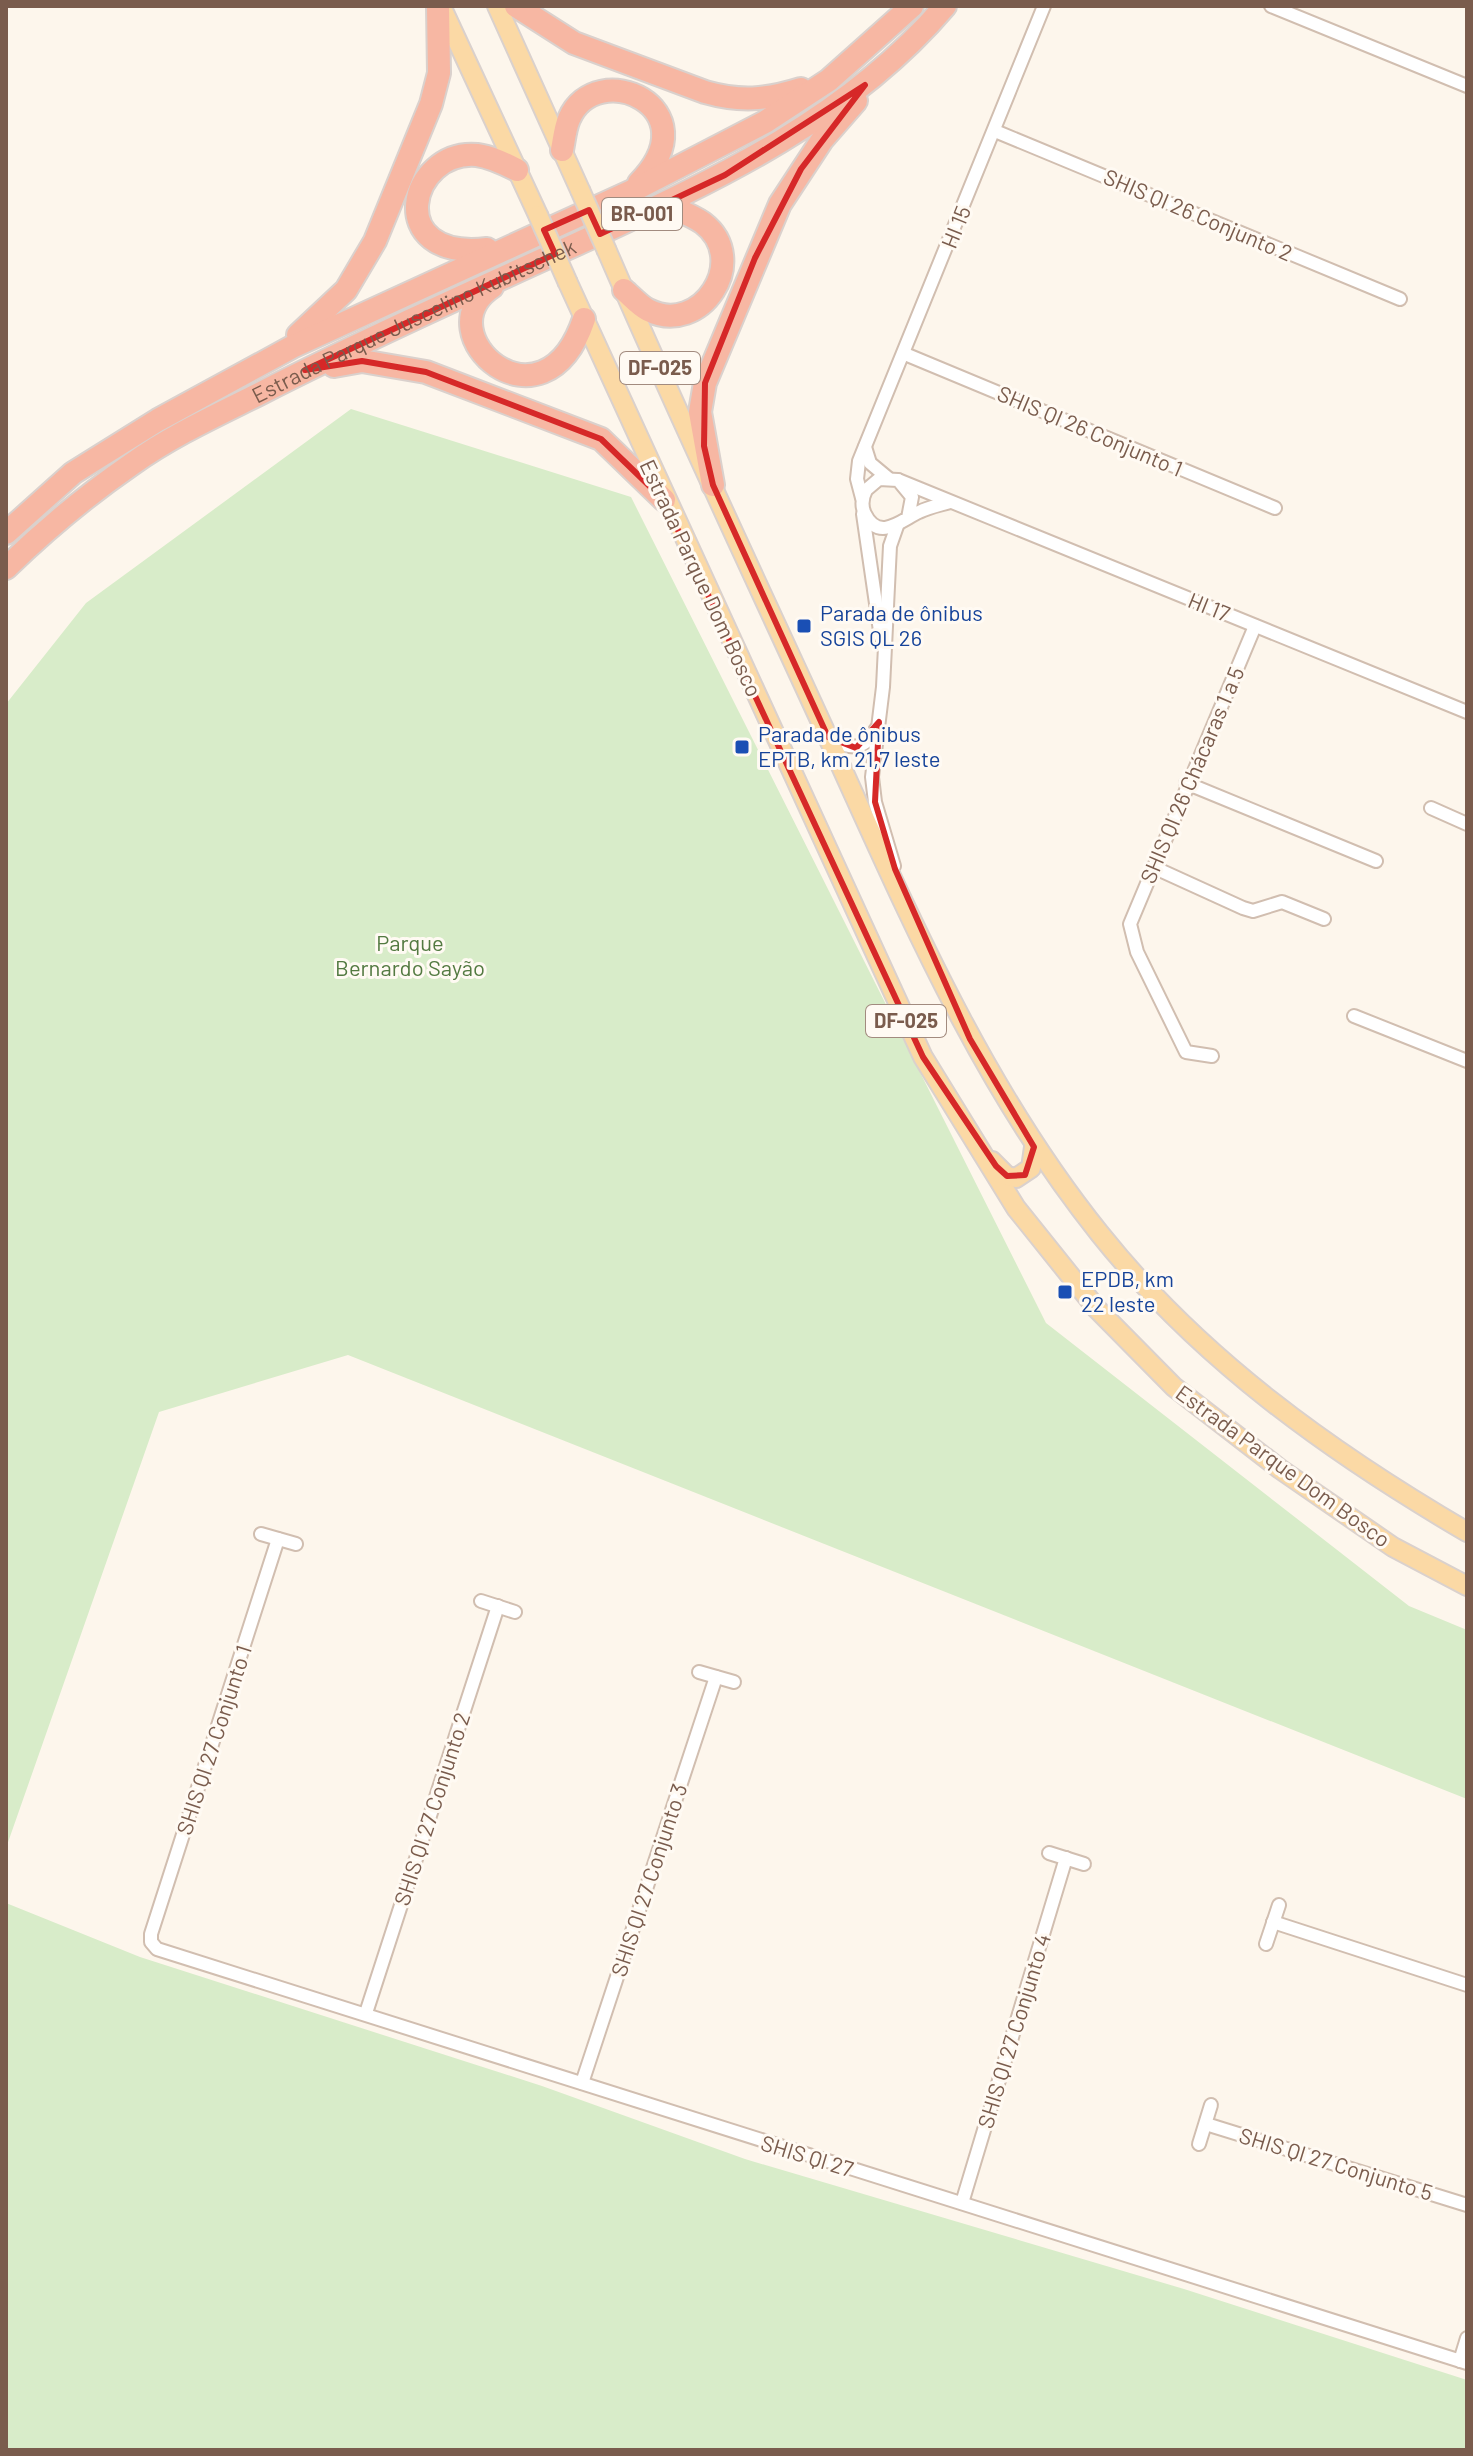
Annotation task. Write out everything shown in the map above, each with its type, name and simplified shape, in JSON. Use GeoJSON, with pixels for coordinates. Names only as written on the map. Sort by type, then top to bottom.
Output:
{"type":"FeatureCollection","features":[{"type":"Feature","properties":{"kind":"highway"},"geometry":{"type":"LineString","coordinates":[[292,347],[300,333],[346,290],[375,241],[431,104],[439,73],[440,6]]}},
{"type":"Feature","properties":{"kind":"highway"},"geometry":{"type":"LineString","coordinates":[[516,6],[574,43],[726,98],[766,100],[829,80]]}},
{"type":"Feature","properties":{"kind":"highway","name":"Estrada Parque Juscelino Kubitschek"},"geometry":{"type":"LineString","coordinates":[[6,533],[73,473],[158,420],[292,347],[632,191],[765,122],[829,80],[912,6]]}},
{"type":"Feature","properties":{"kind":"highway","name":"Estrada Parque Juscelino Kubitschek"},"geometry":{"type":"LineString","coordinates":[[6,568],[51,524],[134,462],[305,370],[725,175],[801,130],[865,85],[914,43],[945,6]]}},
{"type":"Feature","properties":{"kind":"highway"},"geometry":{"type":"LineString","coordinates":[[713,485],[700,412],[709,371],[780,204],[801,169],[854,104],[865,85]]}},
{"type":"Feature","properties":{"kind":"highway"},"geometry":{"type":"LineString","coordinates":[[562,150],[569,118],[583,100],[617,90],[648,102],[658,110],[664,128],[663,150],[655,166],[632,191]]}},
{"type":"Feature","properties":{"kind":"highway"},"geometry":{"type":"LineString","coordinates":[[504,248],[460,253],[443,248],[428,237],[417,217],[418,191],[433,171],[453,159],[476,155],[517,170]]}},
{"type":"Feature","properties":{"kind":"highway"},"geometry":{"type":"LineString","coordinates":[[624,290],[648,310],[666,314],[686,313],[717,287],[724,253],[715,235],[704,224],[664,204]]}},
{"type":"Feature","properties":{"kind":"highway"},"geometry":{"type":"LineString","coordinates":[[508,276],[483,292],[474,309],[473,334],[481,354],[502,370],[520,376],[553,367],[575,344],[584,319]]}},
{"type":"Feature","properties":{"kind":"highway"},"geometry":{"type":"LineString","coordinates":[[305,370],[362,361],[426,372],[601,439],[664,500]]}},
{"type":"Feature","properties":{"kind":"main road","name":"Estrada Parque Dom Bosco"},"geometry":{"type":"LineString","coordinates":[[440,6],[538,215],[664,500],[923,1057],[1016,1208],[1097,1309],[1174,1387],[1280,1469],[1393,1547],[1467,1586]]}},
{"type":"Feature","properties":{"kind":"main road","name":"Estrada Parque Dom Bosco"},"geometry":{"type":"LineString","coordinates":[[497,6],[910,915],[970,1039],[1034,1147],[1101,1236],[1166,1307],[1232,1370],[1304,1428],[1392,1488],[1467,1532]]}},
{"type":"Feature","properties":{"kind":"main road"},"geometry":{"type":"LineString","coordinates":[[965,1128],[996,1166],[1016,1178],[1031,1168],[1034,1147]]}},
{"type":"Feature","properties":{"kind":"street","name":"HI 15"},"geometry":{"type":"LineString","coordinates":[[885,658],[868,563],[857,469],[1044,6]]}},
{"type":"Feature","properties":{"kind":"street"},"geometry":{"type":"LineString","coordinates":[[1271,6],[1467,86]]}},
{"type":"Feature","properties":{"kind":"street","name":"SHIS QI 26 Conjunto 2"},"geometry":{"type":"LineString","coordinates":[[995,131],[1400,299]]}},
{"type":"Feature","properties":{"kind":"street","name":"SHIS QI 26 Conjunto 1"},"geometry":{"type":"LineString","coordinates":[[905,354],[1275,508]]}},
{"type":"Feature","properties":{"kind":"street"},"geometry":{"type":"LineString","coordinates":[[865,447],[870,463],[912,497],[888,563],[885,658],[872,777],[875,802],[910,915]]}},
{"type":"Feature","properties":{"kind":"street"},"geometry":{"type":"LineString","coordinates":[[893,479],[872,483],[863,504],[877,526],[903,522],[950,502]]}},
{"type":"Feature","properties":{"kind":"street","name":"HI 17"},"geometry":{"type":"LineString","coordinates":[[893,479],[1467,712]]}},
{"type":"Feature","properties":{"kind":"street","name":"SHIS QI 26 Chácaras 1 a 5"},"geometry":{"type":"LineString","coordinates":[[1212,1056],[1186,1052],[1137,952],[1130,924],[1186,783],[1255,626]]}},
{"type":"Feature","properties":{"kind":"street"},"geometry":{"type":"LineString","coordinates":[[828,737],[847,748],[856,748],[866,744],[879,722]]}},
{"type":"Feature","properties":{"kind":"street"},"geometry":{"type":"LineString","coordinates":[[1186,783],[1376,861]]}},
{"type":"Feature","properties":{"kind":"street"},"geometry":{"type":"LineString","coordinates":[[1431,808],[1467,824]]}},
{"type":"Feature","properties":{"kind":"street"},"geometry":{"type":"LineString","coordinates":[[1153,867],[1243,908],[1253,911],[1282,902],[1324,919]]}},
{"type":"Feature","properties":{"kind":"street"},"geometry":{"type":"LineString","coordinates":[[1354,1016],[1467,1061]]}},
{"type":"Feature","properties":{"kind":"street"},"geometry":{"type":"LineString","coordinates":[[261,1534],[296,1544]]}},
{"type":"Feature","properties":{"kind":"street","name":"SHIS QI 27 Conjunto 1"},"geometry":{"type":"LineString","coordinates":[[151,1942],[278,1539]]}},
{"type":"Feature","properties":{"kind":"street"},"geometry":{"type":"LineString","coordinates":[[481,1601],[515,1612]]}},
{"type":"Feature","properties":{"kind":"street","name":"SHIS QI 27 Conjunto 2"},"geometry":{"type":"LineString","coordinates":[[366,2013],[498,1606]]}},
{"type":"Feature","properties":{"kind":"street"},"geometry":{"type":"LineString","coordinates":[[699,1672],[734,1682]]}},
{"type":"Feature","properties":{"kind":"street","name":"SHIS QI 27 Conjunto 3"},"geometry":{"type":"LineString","coordinates":[[582,2083],[716,1677]]}},
{"type":"Feature","properties":{"kind":"street"},"geometry":{"type":"LineString","coordinates":[[1049,1853],[1084,1864]]}},
{"type":"Feature","properties":{"kind":"street","name":"SHIS QI 27 Conjunto 4"},"geometry":{"type":"LineString","coordinates":[[962,2203],[1066,1858]]}},
{"type":"Feature","properties":{"kind":"street"},"geometry":{"type":"LineString","coordinates":[[1266,1944],[1279,1905]]}},
{"type":"Feature","properties":{"kind":"street"},"geometry":{"type":"LineString","coordinates":[[1273,1922],[1467,1985]]}},
{"type":"Feature","properties":{"kind":"street","name":"SHIS QI 27"},"geometry":{"type":"LineString","coordinates":[[151,1942],[161,1950],[1464,2362]]}},
{"type":"Feature","properties":{"kind":"street"},"geometry":{"type":"LineString","coordinates":[[1199,2144],[1211,2105]]}},
{"type":"Feature","properties":{"kind":"street","name":"SHIS QI 27 Conjunto 5"},"geometry":{"type":"LineString","coordinates":[[1206,2124],[1467,2205]]}},
{"type":"Feature","properties":{"kind":"street"},"geometry":{"type":"LineString","coordinates":[[1464,2362],[1467,2338]]}},
{"type":"Feature","properties":{"kind":"highlighted area"},"geometry":{"type":"Polygon","coordinates":[[[865,85],[801,169],[755,258],[705,383],[704,446],[713,485],[828,737],[856,748],[879,722],[875,802],[895,869],[970,1039],[1034,1147],[1025,1175],[1007,1176],[996,1166],[923,1057],[664,500],[601,439],[426,372],[362,361],[305,370],[555,254],[544,230],[589,210],[600,234],[725,175],[865,85]]]}},
{"type":"Feature","properties":{"kind":"green space","name":"Parque Bernardo Sayão"},"geometry":{"type":"Polygon","coordinates":[[[351,409],[631,497],[1046,1323],[1409,1606],[1467,1630],[1467,1799],[348,1355],[159,1412],[6,1848],[6,704],[86,603],[351,409]]]}},
{"type":"Feature","properties":{"kind":"green space"},"geometry":{"type":"Polygon","coordinates":[[[6,1903],[140,1957],[542,2086],[745,2159],[1184,2289],[1467,2380],[1467,2450],[6,2450],[6,1903]]]}},
{"type":"Feature","properties":{"kind":"place","name":"Parada de ônibus SGIS QL 26"},"geometry":{"type":"Point","coordinates":[804,626]}},
{"type":"Feature","properties":{"kind":"place","name":"Parada de ônibus EPTB, km 21,7 leste"},"geometry":{"type":"Point","coordinates":[742,747]}},
{"type":"Feature","properties":{"kind":"place","name":"EPDB, km 22 leste"},"geometry":{"type":"Point","coordinates":[1065,1292]}}]}
